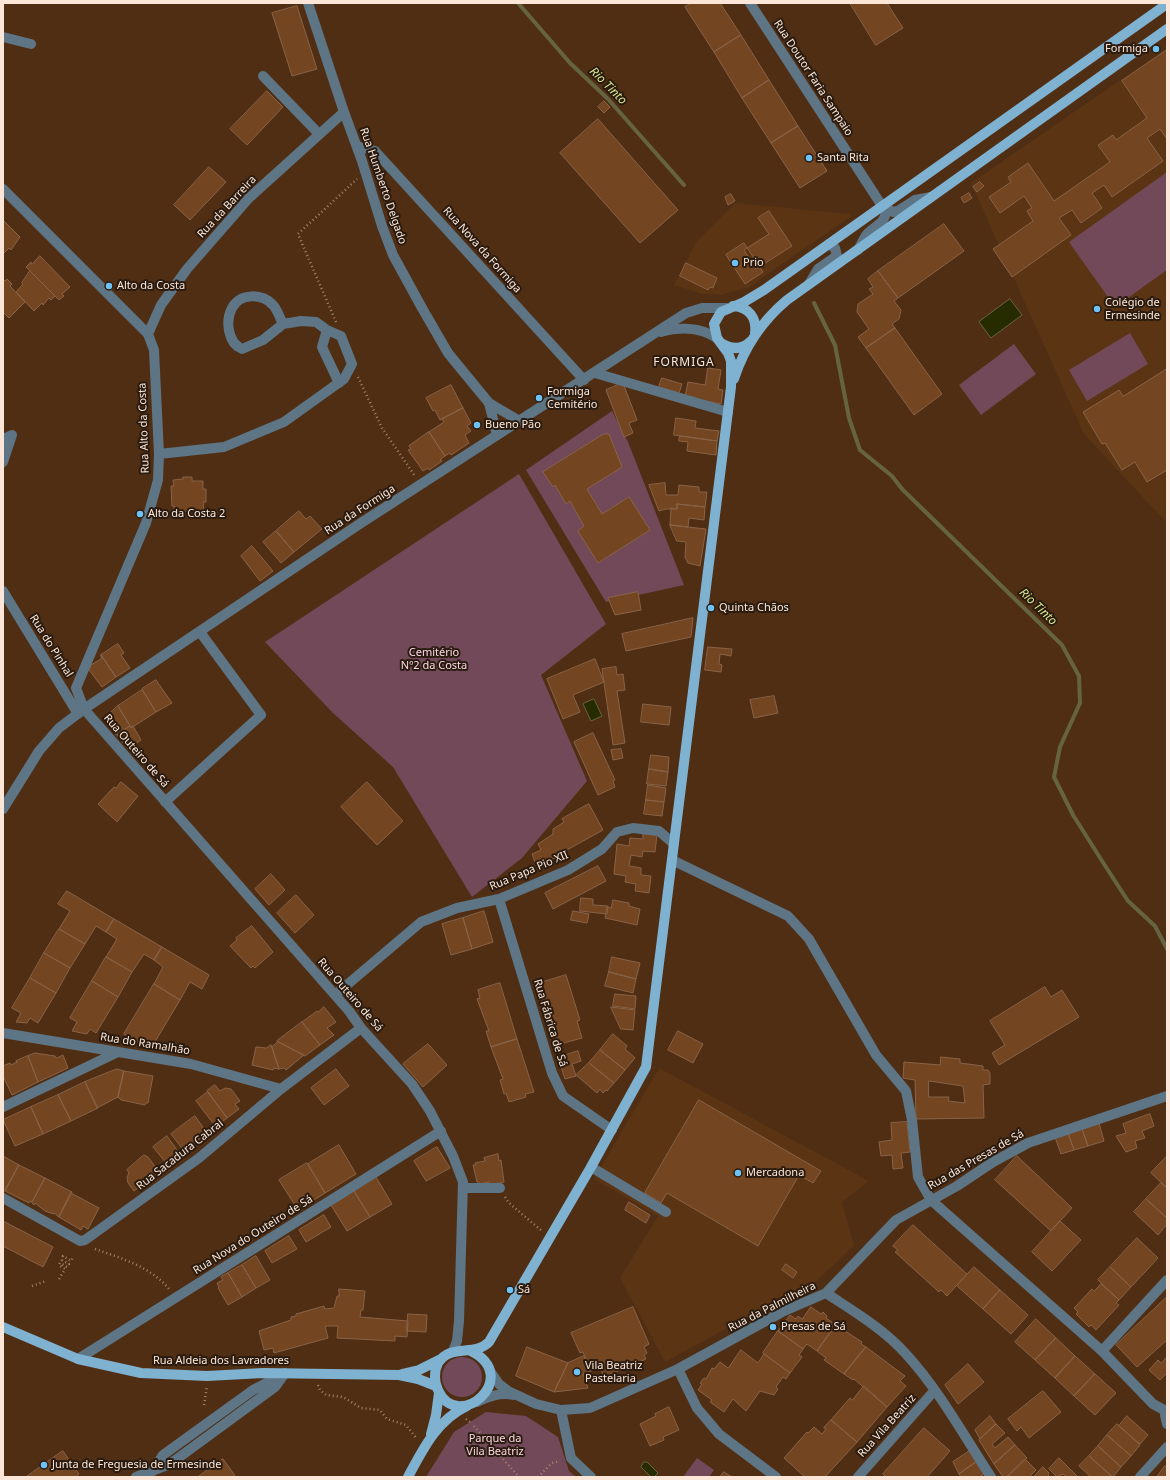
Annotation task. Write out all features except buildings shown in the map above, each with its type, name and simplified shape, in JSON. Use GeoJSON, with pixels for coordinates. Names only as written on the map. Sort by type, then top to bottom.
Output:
{"type":"FeatureCollection","features":[{"type":"Feature","properties":{"kind":"main road"},"geometry":{"type":"LineString","coordinates":[[471,1351],[485,1346],[492,1337],[557,1227],[646,1067],[731,387],[731,361],[719,341],[714,324],[721,312],[754,297],[1167,4]]}},
{"type":"Feature","properties":{"kind":"main road"},"geometry":{"type":"LineString","coordinates":[[719,341],[734,349],[741,348],[754,336],[778,308],[809,284],[1167,29]]}},
{"type":"Feature","properties":{"kind":"main road"},"geometry":{"type":"LineString","coordinates":[[730,307],[740,307],[751,314],[755,320],[754,336],[731,387]]}},
{"type":"Feature","properties":{"kind":"main road","name":"Rua Aldeia dos Lavradores"},"geometry":{"type":"LineString","coordinates":[[3,1327],[78,1359],[141,1373],[207,1376],[285,1373],[398,1375],[418,1379],[438,1390]]}},
{"type":"Feature","properties":{"kind":"main road"},"geometry":{"type":"LineString","coordinates":[[422,1442],[456,1411],[483,1397],[491,1380],[488,1366],[492,1337]]}},
{"type":"Feature","properties":{"kind":"main road"},"geometry":{"type":"LineString","coordinates":[[408,1477],[422,1442],[436,1415],[438,1390],[435,1372],[438,1363],[449,1354],[462,1350],[471,1351],[480,1355],[488,1366]]}},
{"type":"Feature","properties":{"kind":"main road","name":"Rua Aldeia dos Lavradores"},"geometry":{"type":"LineString","coordinates":[[398,1375],[429,1366],[449,1354]]}},
{"type":"Feature","properties":{"kind":"main road"},"geometry":{"type":"LineString","coordinates":[[438,1390],[450,1403],[459,1406],[472,1404]]}},
{"type":"Feature","properties":{"kind":"street","name":"Rua Humberto Delgado"},"geometry":{"type":"LineString","coordinates":[[308,3],[344,112],[357,146],[382,226],[394,255],[418,302],[448,353],[489,403],[518,420]]}},
{"type":"Feature","properties":{"kind":"street","name":"Rua Doutor Faria Sampaio"},"geometry":{"type":"LineString","coordinates":[[750,3],[883,206]]}},
{"type":"Feature","properties":{"kind":"street"},"geometry":{"type":"LineString","coordinates":[[3,37],[31,44]]}},
{"type":"Feature","properties":{"kind":"street"},"geometry":{"type":"LineString","coordinates":[[263,76],[319,134]]}},
{"type":"Feature","properties":{"kind":"street","name":"Rua da Barreira"},"geometry":{"type":"LineString","coordinates":[[148,334],[161,305],[187,269],[250,198],[344,112]]}},
{"type":"Feature","properties":{"kind":"street","name":"Rua Nova da Formiga"},"geometry":{"type":"LineString","coordinates":[[357,146],[375,151],[584,380]]}},
{"type":"Feature","properties":{"kind":"street","name":"Rua Alto da Costa"},"geometry":{"type":"LineString","coordinates":[[3,189],[148,334],[154,350],[159,454],[158,480],[146,523],[76,688],[81,712]]}},
{"type":"Feature","properties":{"kind":"street"},"geometry":{"type":"LineString","coordinates":[[883,206],[893,212],[898,211],[915,200],[931,197]]}},
{"type":"Feature","properties":{"kind":"street"},"geometry":{"type":"LineString","coordinates":[[858,250],[867,234],[882,224],[886,212],[883,206]]}},
{"type":"Feature","properties":{"kind":"street"},"geometry":{"type":"LineString","coordinates":[[809,284],[818,269],[837,256],[835,248],[829,244]]}},
{"type":"Feature","properties":{"kind":"street"},"geometry":{"type":"LineString","coordinates":[[159,454],[224,447],[284,422],[344,379],[352,364],[341,336],[327,330],[316,322],[300,321],[283,324],[263,340],[242,349],[233,341],[229,332],[232,308],[241,300],[253,296],[265,299],[274,305],[283,324]]}},
{"type":"Feature","properties":{"kind":"street","name":"Rua da Formiga"},"geometry":{"type":"LineString","coordinates":[[3,809],[39,751],[59,728],[81,712],[276,579],[518,420],[595,373],[686,313],[702,308],[730,307]]}},
{"type":"Feature","properties":{"kind":"street","name":"Rua da Formiga"},"geometry":{"type":"LineString","coordinates":[[651,336],[677,329],[691,329],[709,333],[719,341]]}},
{"type":"Feature","properties":{"kind":"street"},"geometry":{"type":"LineString","coordinates":[[327,330],[322,347],[339,383]]}},
{"type":"Feature","properties":{"kind":"street"},"geometry":{"type":"LineString","coordinates":[[595,373],[728,412]]}},
{"type":"Feature","properties":{"kind":"street","name":"Rua Humberto Delgado"},"geometry":{"type":"LineString","coordinates":[[489,403],[497,435]]}},
{"type":"Feature","properties":{"kind":"street"},"geometry":{"type":"LineString","coordinates":[[3,462],[6,443]]}},
{"type":"Feature","properties":{"kind":"street","name":"Rua do Pinhal"},"geometry":{"type":"LineString","coordinates":[[3,591],[81,712]]}},
{"type":"Feature","properties":{"kind":"street"},"geometry":{"type":"LineString","coordinates":[[165,802],[261,714],[200,632]]}},
{"type":"Feature","properties":{"kind":"street","name":"Rua Outeiro de Sá"},"geometry":{"type":"LineString","coordinates":[[81,712],[165,802],[335,995],[361,1028],[412,1084],[430,1111],[453,1156],[463,1182],[458,1331],[449,1354]]}},
{"type":"Feature","properties":{"kind":"street","name":"Rua Papa Pio XII"},"geometry":{"type":"LineString","coordinates":[[335,995],[421,922],[457,908],[499,899],[568,870],[602,849],[617,832],[633,828],[659,831],[674,844]]}},
{"type":"Feature","properties":{"kind":"street"},"geometry":{"type":"LineString","coordinates":[[672,860],[788,916],[809,939],[876,1055],[906,1091],[912,1120],[918,1177],[931,1200],[1102,1351],[1153,1404],[1167,1411],[1165,1420],[1167,1424]]}},
{"type":"Feature","properties":{"kind":"street","name":"Rua Fábrica de Sá"},"geometry":{"type":"LineString","coordinates":[[499,899],[552,1073],[563,1096],[612,1130]]}},
{"type":"Feature","properties":{"kind":"street","name":"Rua Sacadura Cabral"},"geometry":{"type":"LineString","coordinates":[[3,1198],[80,1241],[85,1240],[199,1158],[281,1089],[361,1028]]}},
{"type":"Feature","properties":{"kind":"street","name":"Rua do Ramalhão"},"geometry":{"type":"LineString","coordinates":[[3,1033],[191,1064],[281,1089]]}},
{"type":"Feature","properties":{"kind":"street"},"geometry":{"type":"LineString","coordinates":[[3,1107],[118,1052]]}},
{"type":"Feature","properties":{"kind":"street","name":"Rua das Presas de Sá"},"geometry":{"type":"LineString","coordinates":[[826,1293],[896,1220],[993,1162],[1028,1143],[1167,1096]]}},
{"type":"Feature","properties":{"kind":"street","name":"Rua Nova do Outeiro de Sá"},"geometry":{"type":"LineString","coordinates":[[78,1359],[441,1131]]}},
{"type":"Feature","properties":{"kind":"street"},"geometry":{"type":"LineString","coordinates":[[591,1167],[666,1212]]}},
{"type":"Feature","properties":{"kind":"street"},"geometry":{"type":"LineString","coordinates":[[463,1188],[500,1188]]}},
{"type":"Feature","properties":{"kind":"street"},"geometry":{"type":"LineString","coordinates":[[1102,1351],[1167,1280]]}},
{"type":"Feature","properties":{"kind":"street","name":"Rua da Palmilheira"},"geometry":{"type":"LineString","coordinates":[[472,1404],[488,1397],[509,1394],[536,1404],[561,1410],[590,1408],[678,1369],[782,1312],[826,1293],[879,1329],[906,1353],[934,1391],[991,1477]]}},
{"type":"Feature","properties":{"kind":"street","name":"Rua da Palmilheira"},"geometry":{"type":"LineString","coordinates":[[488,1366],[499,1384],[519,1397]]}},
{"type":"Feature","properties":{"kind":"street"},"geometry":{"type":"LineString","coordinates":[[678,1369],[697,1408],[719,1434],[776,1477]]}},
{"type":"Feature","properties":{"kind":"street"},"geometry":{"type":"LineString","coordinates":[[136,1477],[152,1475],[163,1455],[253,1390],[285,1373]]}},
{"type":"Feature","properties":{"kind":"street","name":"Rua Vila Beatriz"},"geometry":{"type":"LineString","coordinates":[[858,1477],[934,1391]]}},
{"type":"Feature","properties":{"kind":"street"},"geometry":{"type":"LineString","coordinates":[[561,1410],[570,1458],[591,1477]]}},
{"type":"Feature","properties":{"kind":"street"},"geometry":{"type":"LineString","coordinates":[[1140,1477],[1167,1447]]}},
{"type":"Feature","properties":{"kind":"path"},"geometry":{"type":"LineString","coordinates":[[341,336],[327,298],[305,254],[298,234],[365,171]]}},
{"type":"Feature","properties":{"kind":"path"},"geometry":{"type":"LineString","coordinates":[[352,364],[382,428],[421,485]]}},
{"type":"Feature","properties":{"kind":"path"},"geometry":{"type":"LineString","coordinates":[[500,1188],[509,1203],[544,1233],[551,1222],[557,1227]]}},
{"type":"Feature","properties":{"kind":"path"},"geometry":{"type":"LineString","coordinates":[[95,1249],[129,1260],[163,1282],[176,1297]]}},
{"type":"Feature","properties":{"kind":"path"},"geometry":{"type":"LineString","coordinates":[[59,1279],[65,1269],[59,1266],[60,1263],[67,1267],[69,1264],[62,1260],[63,1256],[71,1261],[73,1257]]}},
{"type":"Feature","properties":{"kind":"path"},"geometry":{"type":"LineString","coordinates":[[32,1286],[46,1281]]}},
{"type":"Feature","properties":{"kind":"path"},"geometry":{"type":"LineString","coordinates":[[204,1405],[207,1390]]}},
{"type":"Feature","properties":{"kind":"path"},"geometry":{"type":"LineString","coordinates":[[320,1390],[326,1395],[344,1397],[361,1408],[380,1410],[387,1419],[406,1425],[422,1442]]}},
{"type":"Feature","properties":{"kind":"path"},"geometry":{"type":"LineString","coordinates":[[474,1426],[519,1477]]}},
{"type":"Feature","properties":{"kind":"path"},"geometry":{"type":"LineString","coordinates":[[538,1477],[552,1463],[570,1458]]}},
{"type":"Feature","properties":{"kind":"shaded area","name":"Colégio de Ermesinde"},"geometry":{"type":"Polygon","coordinates":[[[1167,48],[1167,523],[1084,434],[971,183],[1167,48]]]}},
{"type":"Feature","properties":{"kind":"shaded area","name":"Prio"},"geometry":{"type":"Polygon","coordinates":[[[735,203],[849,214],[851,216],[749,287],[720,295],[704,294],[674,285],[697,241],[735,203]]]}},
{"type":"Feature","properties":{"kind":"shaded area"},"geometry":{"type":"Polygon","coordinates":[[[1010,299],[1022,315],[991,338],[979,322],[1010,299]]]}},
{"type":"Feature","properties":{"kind":"shaded area"},"geometry":{"type":"Polygon","coordinates":[[[594,699],[602,716],[591,721],[583,704],[594,699]]]}},
{"type":"Feature","properties":{"kind":"shaded area"},"geometry":{"type":"Polygon","coordinates":[[[659,1068],[869,1181],[842,1202],[854,1246],[803,1293],[749,1316],[665,1362],[620,1278],[658,1216],[594,1179],[659,1068]]]}},
{"type":"Feature","properties":{"kind":"shaded area"},"geometry":{"type":"Polygon","coordinates":[[[644,1462],[647,1462],[658,1473],[654,1477],[651,1477],[641,1467],[644,1462]]]}},
{"type":"Feature","properties":{"kind":"green space"},"geometry":{"type":"Polygon","coordinates":[[[1167,172],[1167,270],[1115,307],[1069,242],[1167,172]]]}},
{"type":"Feature","properties":{"kind":"green space"},"geometry":{"type":"Polygon","coordinates":[[[1130,333],[1148,364],[1087,401],[1069,370],[1130,333]]]}},
{"type":"Feature","properties":{"kind":"green space"},"geometry":{"type":"Polygon","coordinates":[[[1014,344],[1036,374],[981,415],[959,385],[1014,344]]]}},
{"type":"Feature","properties":{"kind":"green space"},"geometry":{"type":"Polygon","coordinates":[[[612,411],[628,442],[684,585],[606,602],[526,470],[612,411]]]}},
{"type":"Feature","properties":{"kind":"green space","name":"Cemitério Nº2 da Costa"},"geometry":{"type":"Polygon","coordinates":[[[519,474],[606,624],[541,675],[587,781],[522,858],[472,897],[393,767],[333,713],[265,642],[519,474]]]}},
{"type":"Feature","properties":{"kind":"green space"},"geometry":{"type":"Polygon","coordinates":[[[458,1357],[466,1357],[473,1360],[479,1366],[482,1377],[479,1388],[473,1394],[466,1397],[458,1397],[451,1394],[445,1388],[442,1381],[442,1373],[445,1366],[451,1360],[458,1357]]]}},
{"type":"Feature","properties":{"kind":"green space","name":"Parque da Vila Beatriz"},"geometry":{"type":"Polygon","coordinates":[[[486,1412],[526,1416],[558,1437],[569,1471],[576,1477],[426,1477],[454,1432],[486,1412]]]}},
{"type":"Feature","properties":{"kind":"green space"},"geometry":{"type":"Polygon","coordinates":[[[697,1458],[714,1470],[709,1477],[683,1477],[697,1458]]]}},
{"type":"Feature","properties":{"kind":"waterway","name":"Rio Tinto"},"geometry":{"type":"LineString","coordinates":[[518,3],[570,63],[608,99],[684,185]]}},
{"type":"Feature","properties":{"kind":"waterway","name":"Rio Tinto"},"geometry":{"type":"LineString","coordinates":[[814,303],[835,345],[849,418],[860,450],[892,476],[902,489],[1062,645],[1079,676],[1080,703],[1060,747],[1054,777],[1073,815],[1128,901],[1155,926],[1167,949]]}},
{"type":"Feature","properties":{"kind":"place","name":"Formiga"},"geometry":{"type":"Point","coordinates":[1156,49]}},
{"type":"Feature","properties":{"kind":"place","name":"Santa Rita"},"geometry":{"type":"Point","coordinates":[809,158]}},
{"type":"Feature","properties":{"kind":"place","name":"Prio"},"geometry":{"type":"Point","coordinates":[735,263]}},
{"type":"Feature","properties":{"kind":"place","name":"Alto da Costa"},"geometry":{"type":"Point","coordinates":[109,286]}},
{"type":"Feature","properties":{"kind":"place","name":"Colégio de Ermesinde"},"geometry":{"type":"Point","coordinates":[1097,309]}},
{"type":"Feature","properties":{"kind":"place","name":"Formiga Cemitério"},"geometry":{"type":"Point","coordinates":[539,398]}},
{"type":"Feature","properties":{"kind":"place","name":"Bueno Pão"},"geometry":{"type":"Point","coordinates":[477,425]}},
{"type":"Feature","properties":{"kind":"place","name":"Alto da Costa 2"},"geometry":{"type":"Point","coordinates":[140,514]}},
{"type":"Feature","properties":{"kind":"place","name":"Quinta Chãos"},"geometry":{"type":"Point","coordinates":[711,608]}},
{"type":"Feature","properties":{"kind":"place","name":"Mercadona"},"geometry":{"type":"Point","coordinates":[738,1173]}},
{"type":"Feature","properties":{"kind":"place","name":"Sá"},"geometry":{"type":"Point","coordinates":[510,1290]}},
{"type":"Feature","properties":{"kind":"place","name":"Presas de Sá"},"geometry":{"type":"Point","coordinates":[773,1327]}},
{"type":"Feature","properties":{"kind":"place","name":"Vila Beatriz Pastelaria"},"geometry":{"type":"Point","coordinates":[577,1372]}},
{"type":"Feature","properties":{"kind":"place","name":"Junta de Freguesia de Ermesinde"},"geometry":{"type":"Point","coordinates":[44,1465]}},
{"type":"Feature","properties":{"kind":"district","name":"FORMIGA"},"geometry":{"type":"Point","coordinates":[684,363]}}]}
